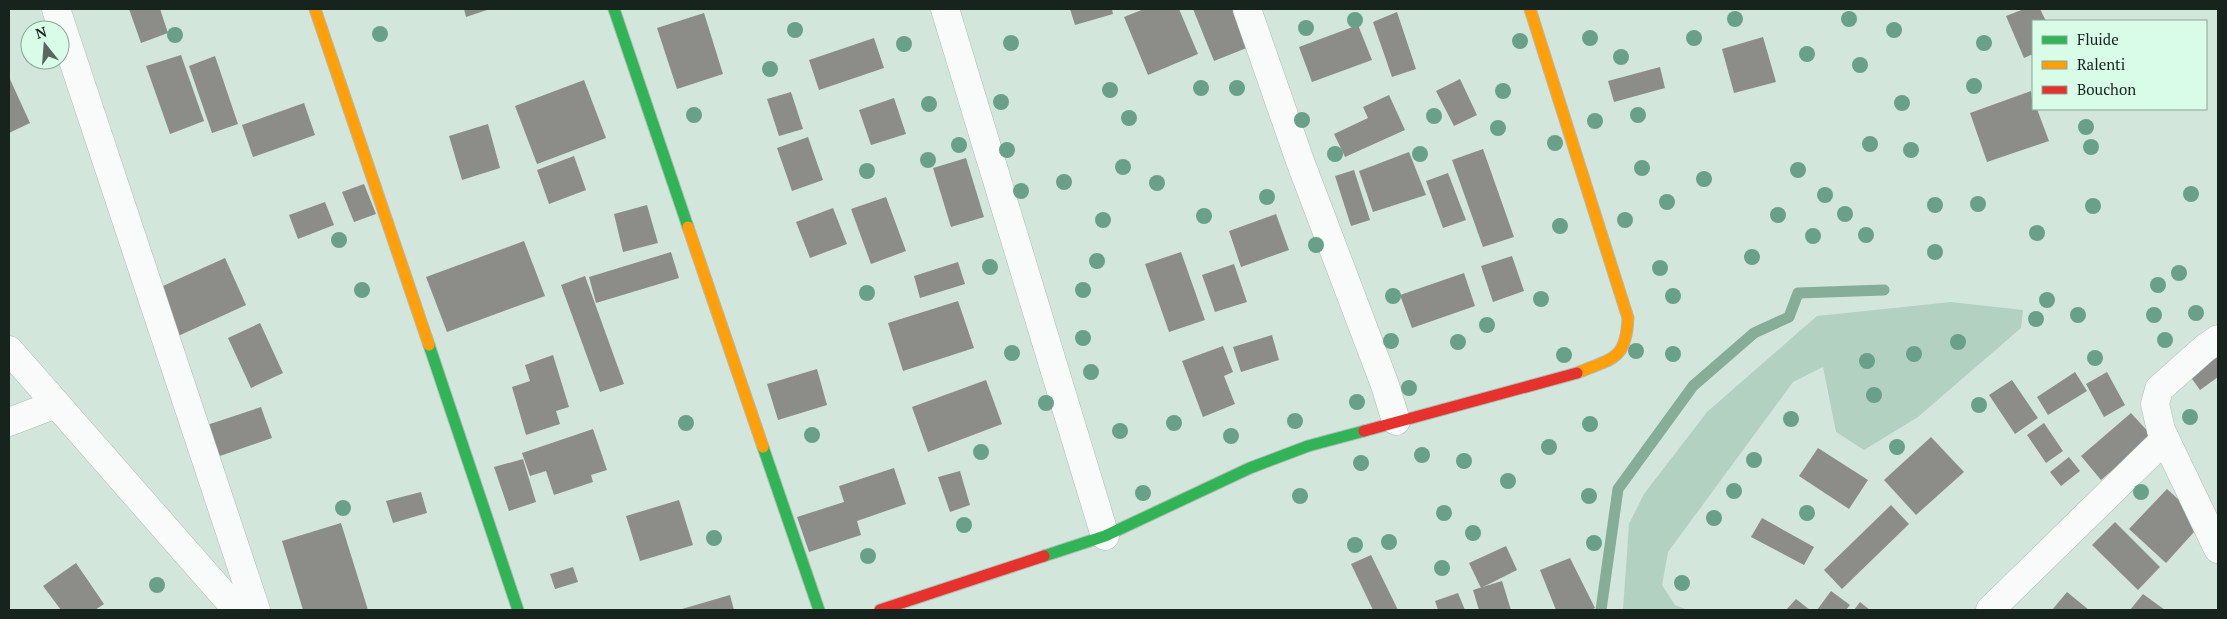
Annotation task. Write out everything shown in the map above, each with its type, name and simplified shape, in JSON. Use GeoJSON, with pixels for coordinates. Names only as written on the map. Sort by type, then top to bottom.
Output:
{"type":"FeatureCollection","features":[{"type":"Feature","properties":{"kind":"street"},"geometry":{"type":"LineString","coordinates":[[56,9],[256,610]]}},
{"type":"Feature","properties":{"kind":"street"},"geometry":{"type":"LineString","coordinates":[[315,9],[518,610]]}},
{"type":"Feature","properties":{"kind":"street"},"geometry":{"type":"LineString","coordinates":[[614,9],[819,610]]}},
{"type":"Feature","properties":{"kind":"street"},"geometry":{"type":"LineString","coordinates":[[945,9],[1105,536]]}},
{"type":"Feature","properties":{"kind":"street"},"geometry":{"type":"LineString","coordinates":[[1247,9],[1300,161],[1385,386],[1396,421]]}},
{"type":"Feature","properties":{"kind":"street"},"geometry":{"type":"LineString","coordinates":[[880,610],[1105,536],[1250,468],[1308,446],[1572,375],[1617,356],[1627,338],[1628,318],[1530,9]]}},
{"type":"Feature","properties":{"kind":"street"},"geometry":{"type":"LineString","coordinates":[[2218,339],[2159,389],[2155,404],[2156,414],[2165,439],[2218,549]]}},
{"type":"Feature","properties":{"kind":"street"},"geometry":{"type":"LineString","coordinates":[[9,350],[237,610]]}},
{"type":"Feature","properties":{"kind":"street"},"geometry":{"type":"LineString","coordinates":[[9,422],[56,404]]}},
{"type":"Feature","properties":{"kind":"street"},"geometry":{"type":"LineString","coordinates":[[1990,610],[2165,439]]}},
{"type":"Feature","properties":{"kind":"green space"},"geometry":{"type":"Polygon","coordinates":[[[1951,302],[2023,310],[2021,328],[1918,417],[1864,450],[1836,432],[1823,367],[1793,382],[1668,552],[1662,585],[1675,605],[1688,610],[1623,610],[1629,524],[1644,494],[1707,412],[1817,316],[1951,302]]]}},
{"type":"Feature","properties":{"kind":"building"},"geometry":{"type":"Polygon","coordinates":[[[129,9],[160,9],[168,33],[141,43],[129,9]]]}},
{"type":"Feature","properties":{"kind":"building"},"geometry":{"type":"Polygon","coordinates":[[[464,9],[487,9],[487,10],[466,17],[464,9]]]}},
{"type":"Feature","properties":{"kind":"building"},"geometry":{"type":"Polygon","coordinates":[[[1070,9],[1112,9],[1113,14],[1075,25],[1070,9]]]}},
{"type":"Feature","properties":{"kind":"building"},"geometry":{"type":"Polygon","coordinates":[[[1144,9],[1179,9],[1198,54],[1148,75],[1124,17],[1144,9]]]}},
{"type":"Feature","properties":{"kind":"building"},"geometry":{"type":"Polygon","coordinates":[[[1193,9],[1234,9],[1249,47],[1214,61],[1193,9]]]}},
{"type":"Feature","properties":{"kind":"building"},"geometry":{"type":"Polygon","coordinates":[[[2024,9],[2040,9],[2046,20],[2032,20],[2032,54],[2024,58],[2006,16],[2024,9]]]}},
{"type":"Feature","properties":{"kind":"building"},"geometry":{"type":"Polygon","coordinates":[[[1397,12],[1416,69],[1392,77],[1373,22],[1397,12]]]}},
{"type":"Feature","properties":{"kind":"building"},"geometry":{"type":"Polygon","coordinates":[[[704,13],[723,74],[677,89],[657,28],[704,13]]]}},
{"type":"Feature","properties":{"kind":"building"},"geometry":{"type":"Polygon","coordinates":[[[1358,25],[1372,60],[1312,82],[1299,47],[1358,25]]]}},
{"type":"Feature","properties":{"kind":"building"},"geometry":{"type":"Polygon","coordinates":[[[1763,37],[1776,82],[1734,93],[1722,49],[1763,37]]]}},
{"type":"Feature","properties":{"kind":"building"},"geometry":{"type":"Polygon","coordinates":[[[874,38],[884,68],[819,90],[809,60],[874,38]]]}},
{"type":"Feature","properties":{"kind":"building"},"geometry":{"type":"Polygon","coordinates":[[[181,55],[204,121],[170,134],[146,66],[181,55]]]}},
{"type":"Feature","properties":{"kind":"building"},"geometry":{"type":"Polygon","coordinates":[[[215,56],[238,124],[212,133],[189,66],[215,56]]]}},
{"type":"Feature","properties":{"kind":"building"},"geometry":{"type":"Polygon","coordinates":[[[1660,67],[1665,88],[1614,102],[1608,81],[1660,67]]]}},
{"type":"Feature","properties":{"kind":"building"},"geometry":{"type":"Polygon","coordinates":[[[9,77],[30,123],[9,133],[9,77]]]}},
{"type":"Feature","properties":{"kind":"building"},"geometry":{"type":"Polygon","coordinates":[[[1460,79],[1477,115],[1454,126],[1436,91],[1460,79]]]}},
{"type":"Feature","properties":{"kind":"building"},"geometry":{"type":"Polygon","coordinates":[[[584,80],[606,138],[537,164],[515,106],[584,80]]]}},
{"type":"Feature","properties":{"kind":"building"},"geometry":{"type":"Polygon","coordinates":[[[2031,91],[2032,110],[2037,110],[2049,141],[1987,162],[1970,113],[2031,91]]]}},
{"type":"Feature","properties":{"kind":"building"},"geometry":{"type":"Polygon","coordinates":[[[791,92],[803,129],[779,136],[767,99],[791,92]]]}},
{"type":"Feature","properties":{"kind":"building"},"geometry":{"type":"Polygon","coordinates":[[[1389,95],[1405,130],[1345,157],[1334,134],[1368,118],[1363,107],[1389,95]]]}},
{"type":"Feature","properties":{"kind":"building"},"geometry":{"type":"Polygon","coordinates":[[[894,98],[906,134],[871,145],[859,110],[894,98]]]}},
{"type":"Feature","properties":{"kind":"building"},"geometry":{"type":"Polygon","coordinates":[[[304,103],[315,135],[253,157],[242,125],[304,103]]]}},
{"type":"Feature","properties":{"kind":"building"},"geometry":{"type":"Polygon","coordinates":[[[488,124],[500,168],[462,180],[449,136],[488,124]]]}},
{"type":"Feature","properties":{"kind":"building"},"geometry":{"type":"Polygon","coordinates":[[[808,137],[823,180],[792,191],[777,148],[808,137]]]}},
{"type":"Feature","properties":{"kind":"building"},"geometry":{"type":"Polygon","coordinates":[[[1483,149],[1514,237],[1483,247],[1452,160],[1483,149]]]}},
{"type":"Feature","properties":{"kind":"building"},"geometry":{"type":"Polygon","coordinates":[[[1409,152],[1426,195],[1373,212],[1359,171],[1409,152]]]}},
{"type":"Feature","properties":{"kind":"building"},"geometry":{"type":"Polygon","coordinates":[[[574,156],[586,190],[549,204],[537,170],[574,156]]]}},
{"type":"Feature","properties":{"kind":"building"},"geometry":{"type":"Polygon","coordinates":[[[966,158],[984,217],[951,227],[933,168],[966,158]]]}},
{"type":"Feature","properties":{"kind":"building"},"geometry":{"type":"Polygon","coordinates":[[[1354,170],[1370,220],[1351,226],[1335,176],[1354,170]]]}},
{"type":"Feature","properties":{"kind":"building"},"geometry":{"type":"Polygon","coordinates":[[[1448,173],[1466,220],[1443,228],[1426,181],[1448,173]]]}},
{"type":"Feature","properties":{"kind":"building"},"geometry":{"type":"Polygon","coordinates":[[[364,184],[376,214],[354,222],[342,192],[364,184]]]}},
{"type":"Feature","properties":{"kind":"building"},"geometry":{"type":"Polygon","coordinates":[[[886,197],[906,251],[871,264],[851,209],[886,197]]]}},
{"type":"Feature","properties":{"kind":"building"},"geometry":{"type":"Polygon","coordinates":[[[325,202],[334,225],[298,239],[289,215],[325,202]]]}},
{"type":"Feature","properties":{"kind":"building"},"geometry":{"type":"Polygon","coordinates":[[[647,205],[658,243],[623,252],[614,214],[647,205]]]}},
{"type":"Feature","properties":{"kind":"building"},"geometry":{"type":"Polygon","coordinates":[[[833,208],[847,244],[810,258],[796,222],[833,208]]]}},
{"type":"Feature","properties":{"kind":"building"},"geometry":{"type":"Polygon","coordinates":[[[1276,214],[1289,250],[1241,267],[1229,231],[1276,214]]]}},
{"type":"Feature","properties":{"kind":"building"},"geometry":{"type":"Polygon","coordinates":[[[524,241],[545,296],[447,332],[426,277],[524,241]]]}},
{"type":"Feature","properties":{"kind":"building"},"geometry":{"type":"Polygon","coordinates":[[[671,252],[679,278],[596,303],[589,277],[671,252]]]}},
{"type":"Feature","properties":{"kind":"building"},"geometry":{"type":"Polygon","coordinates":[[[1181,252],[1205,320],[1169,332],[1145,264],[1181,252]]]}},
{"type":"Feature","properties":{"kind":"building"},"geometry":{"type":"Polygon","coordinates":[[[1512,256],[1524,291],[1493,302],[1481,266],[1512,256]]]}},
{"type":"Feature","properties":{"kind":"building"},"geometry":{"type":"Polygon","coordinates":[[[225,258],[246,305],[176,337],[154,290],[225,258]]]}},
{"type":"Feature","properties":{"kind":"building"},"geometry":{"type":"Polygon","coordinates":[[[958,262],[965,284],[920,298],[914,276],[958,262]]]}},
{"type":"Feature","properties":{"kind":"building"},"geometry":{"type":"Polygon","coordinates":[[[1234,264],[1247,302],[1215,312],[1202,275],[1234,264]]]}},
{"type":"Feature","properties":{"kind":"building"},"geometry":{"type":"Polygon","coordinates":[[[1464,273],[1475,306],[1412,328],[1400,295],[1464,273]]]}},
{"type":"Feature","properties":{"kind":"building"},"geometry":{"type":"Polygon","coordinates":[[[585,276],[624,384],[600,392],[561,285],[585,276]]]}},
{"type":"Feature","properties":{"kind":"building"},"geometry":{"type":"Polygon","coordinates":[[[958,301],[974,348],[903,371],[888,323],[958,301]]]}},
{"type":"Feature","properties":{"kind":"building"},"geometry":{"type":"Polygon","coordinates":[[[260,323],[283,373],[251,388],[228,338],[260,323]]]}},
{"type":"Feature","properties":{"kind":"building"},"geometry":{"type":"Polygon","coordinates":[[[1272,335],[1279,360],[1241,372],[1233,347],[1272,335]]]}},
{"type":"Feature","properties":{"kind":"building"},"geometry":{"type":"Polygon","coordinates":[[[1223,346],[1233,372],[1224,376],[1235,404],[1203,417],[1182,361],[1223,346]]]}},
{"type":"Feature","properties":{"kind":"building"},"geometry":{"type":"Polygon","coordinates":[[[2218,349],[2218,377],[2200,390],[2187,372],[2218,349]]]}},
{"type":"Feature","properties":{"kind":"building"},"geometry":{"type":"Polygon","coordinates":[[[553,355],[569,407],[556,411],[560,424],[526,435],[512,387],[530,381],[525,365],[553,355]]]}},
{"type":"Feature","properties":{"kind":"building"},"geometry":{"type":"Polygon","coordinates":[[[817,369],[827,405],[778,420],[767,384],[817,369]]]}},
{"type":"Feature","properties":{"kind":"building"},"geometry":{"type":"Polygon","coordinates":[[[2075,372],[2087,391],[2048,415],[2037,397],[2075,372]]]}},
{"type":"Feature","properties":{"kind":"building"},"geometry":{"type":"Polygon","coordinates":[[[2107,372],[2125,405],[2104,417],[2086,384],[2107,372]]]}},
{"type":"Feature","properties":{"kind":"building"},"geometry":{"type":"Polygon","coordinates":[[[986,380],[1002,424],[928,452],[912,407],[986,380]]]}},
{"type":"Feature","properties":{"kind":"building"},"geometry":{"type":"Polygon","coordinates":[[[2012,380],[2038,418],[2015,434],[1989,395],[2012,380]]]}},
{"type":"Feature","properties":{"kind":"building"},"geometry":{"type":"Polygon","coordinates":[[[261,407],[272,438],[217,457],[207,425],[261,407]]]}},
{"type":"Feature","properties":{"kind":"building"},"geometry":{"type":"Polygon","coordinates":[[[2131,413],[2152,436],[2101,480],[2081,456],[2131,413]]]}},
{"type":"Feature","properties":{"kind":"building"},"geometry":{"type":"Polygon","coordinates":[[[2044,423],[2063,451],[2046,463],[2027,435],[2044,423]]]}},
{"type":"Feature","properties":{"kind":"building"},"geometry":{"type":"Polygon","coordinates":[[[593,429],[607,470],[591,475],[593,482],[554,495],[546,471],[530,476],[522,453],[593,429]]]}},
{"type":"Feature","properties":{"kind":"building"},"geometry":{"type":"Polygon","coordinates":[[[1931,437],[1964,472],[1916,515],[1884,480],[1931,437]]]}},
{"type":"Feature","properties":{"kind":"building"},"geometry":{"type":"Polygon","coordinates":[[[1818,448],[1868,480],[1849,509],[1799,476],[1818,448]]]}},
{"type":"Feature","properties":{"kind":"building"},"geometry":{"type":"Polygon","coordinates":[[[2069,457],[2080,471],[2061,486],[2050,472],[2069,457]]]}},
{"type":"Feature","properties":{"kind":"building"},"geometry":{"type":"Polygon","coordinates":[[[523,459],[536,502],[509,511],[494,467],[523,459]]]}},
{"type":"Feature","properties":{"kind":"building"},"geometry":{"type":"Polygon","coordinates":[[[894,468],[906,504],[857,521],[861,535],[809,552],[797,517],[844,502],[839,486],[894,468]]]}},
{"type":"Feature","properties":{"kind":"building"},"geometry":{"type":"Polygon","coordinates":[[[960,471],[970,505],[950,512],[938,477],[960,471]]]}},
{"type":"Feature","properties":{"kind":"building"},"geometry":{"type":"Polygon","coordinates":[[[2167,489],[2203,522],[2166,563],[2129,529],[2167,489]]]}},
{"type":"Feature","properties":{"kind":"building"},"geometry":{"type":"Polygon","coordinates":[[[421,492],[427,513],[393,523],[386,501],[421,492]]]}},
{"type":"Feature","properties":{"kind":"building"},"geometry":{"type":"Polygon","coordinates":[[[679,500],[693,545],[640,561],[626,516],[679,500]]]}},
{"type":"Feature","properties":{"kind":"building"},"geometry":{"type":"Polygon","coordinates":[[[1891,505],[1909,524],[1842,589],[1824,570],[1891,505]]]}},
{"type":"Feature","properties":{"kind":"building"},"geometry":{"type":"Polygon","coordinates":[[[1762,518],[1814,547],[1804,565],[1751,537],[1762,518]]]}},
{"type":"Feature","properties":{"kind":"building"},"geometry":{"type":"Polygon","coordinates":[[[2115,522],[2160,567],[2138,590],[2092,545],[2115,522]]]}},
{"type":"Feature","properties":{"kind":"building"},"geometry":{"type":"Polygon","coordinates":[[[341,523],[368,610],[303,610],[282,541],[341,523]]]}},
{"type":"Feature","properties":{"kind":"building"},"geometry":{"type":"Polygon","coordinates":[[[1506,546],[1517,570],[1481,588],[1469,563],[1506,546]]]}},
{"type":"Feature","properties":{"kind":"building"},"geometry":{"type":"Polygon","coordinates":[[[1371,555],[1398,610],[1373,610],[1351,564],[1371,555]]]}},
{"type":"Feature","properties":{"kind":"building"},"geometry":{"type":"Polygon","coordinates":[[[1570,558],[1595,608],[1591,610],[1556,610],[1540,570],[1570,558]]]}},
{"type":"Feature","properties":{"kind":"building"},"geometry":{"type":"Polygon","coordinates":[[[76,563],[104,604],[95,610],[61,610],[43,586],[76,563]]]}},
{"type":"Feature","properties":{"kind":"building"},"geometry":{"type":"Polygon","coordinates":[[[573,567],[578,582],[555,589],[550,574],[573,567]]]}},
{"type":"Feature","properties":{"kind":"building"},"geometry":{"type":"Polygon","coordinates":[[[1502,581],[1511,610],[1479,610],[1473,590],[1502,581]]]}},
{"type":"Feature","properties":{"kind":"building"},"geometry":{"type":"Polygon","coordinates":[[[1831,591],[1850,605],[1846,610],[1817,610],[1831,591]]]}},
{"type":"Feature","properties":{"kind":"building"},"geometry":{"type":"Polygon","coordinates":[[[2067,592],[2089,610],[2052,610],[2067,592]]]}},
{"type":"Feature","properties":{"kind":"building"},"geometry":{"type":"Polygon","coordinates":[[[1458,593],[1465,610],[1438,610],[1435,601],[1458,593]]]}},
{"type":"Feature","properties":{"kind":"building"},"geometry":{"type":"Polygon","coordinates":[[[2143,594],[2165,610],[2130,610],[2143,594]]]}},
{"type":"Feature","properties":{"kind":"building"},"geometry":{"type":"Polygon","coordinates":[[[730,595],[734,610],[682,609],[730,595]]]}},
{"type":"Feature","properties":{"kind":"building"},"geometry":{"type":"Polygon","coordinates":[[[1796,599],[1810,610],[1786,610],[1796,599]]]}},
{"type":"Feature","properties":{"kind":"building"},"geometry":{"type":"Polygon","coordinates":[[[1860,602],[1870,610],[1854,610],[1860,602]]]}},
{"type":"Feature","properties":{"kind":"waterway"},"geometry":{"type":"LineString","coordinates":[[1601,610],[1618,489],[1693,386],[1754,333],[1789,317],[1798,293],[1884,290]]}},
{"type":"Feature","properties":{"kind":"traffic: fast"},"geometry":{"type":"LineString","coordinates":[[614,9],[688,227]]}},
{"type":"Feature","properties":{"kind":"traffic: fast"},"geometry":{"type":"LineString","coordinates":[[429,345],[518,610]]}},
{"type":"Feature","properties":{"kind":"traffic: fast"},"geometry":{"type":"LineString","coordinates":[[1044,556],[1105,536],[1250,468],[1308,446],[1364,431]]}},
{"type":"Feature","properties":{"kind":"traffic: fast"},"geometry":{"type":"LineString","coordinates":[[763,447],[819,610]]}},
{"type":"Feature","properties":{"kind":"traffic: slow"},"geometry":{"type":"LineString","coordinates":[[315,9],[429,345]]}},
{"type":"Feature","properties":{"kind":"traffic: slow"},"geometry":{"type":"LineString","coordinates":[[1530,9],[1628,318],[1624,343],[1615,356],[1577,373]]}},
{"type":"Feature","properties":{"kind":"traffic: slow"},"geometry":{"type":"LineString","coordinates":[[688,227],[763,447]]}},
{"type":"Feature","properties":{"kind":"traffic: jam"},"geometry":{"type":"LineString","coordinates":[[1364,431],[1577,373]]}},
{"type":"Feature","properties":{"kind":"traffic: jam"},"geometry":{"type":"LineString","coordinates":[[880,610],[1044,556]]}}]}
